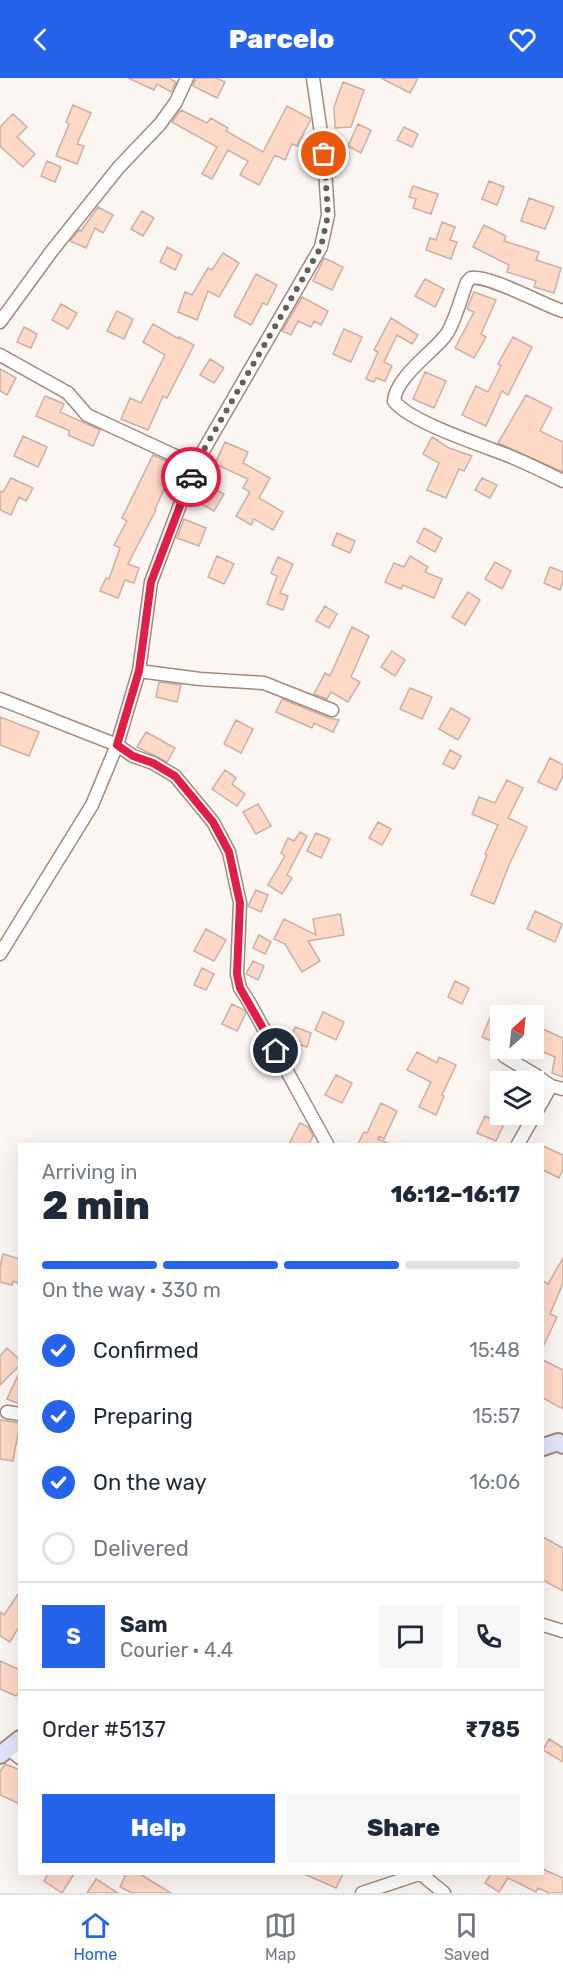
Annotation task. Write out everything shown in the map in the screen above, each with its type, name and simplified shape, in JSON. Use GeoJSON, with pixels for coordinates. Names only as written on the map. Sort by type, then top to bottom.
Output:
{"type":"FeatureCollection","features":[{"type":"Feature","properties":{"kind":"main road"},"geometry":{"type":"LineString","coordinates":[[544,1446],[558,1442],[563,1445]]}},
{"type":"Feature","properties":{"kind":"street"},"geometry":{"type":"LineString","coordinates":[[0,322],[51,252],[119,167],[160,124],[176,102],[187,78]]}},
{"type":"Feature","properties":{"kind":"street"},"geometry":{"type":"LineString","coordinates":[[0,954],[93,805],[117,745],[139,671],[151,582],[195,465],[321,247],[328,215],[324,154],[313,78]]}},
{"type":"Feature","properties":{"kind":"street"},"geometry":{"type":"LineString","coordinates":[[563,311],[490,281],[476,276],[471,278],[467,282],[448,333],[401,382],[394,394],[394,401],[407,413],[563,481]]}},
{"type":"Feature","properties":{"kind":"street"},"geometry":{"type":"LineString","coordinates":[[0,355],[68,393],[87,415],[195,465]]}},
{"type":"Feature","properties":{"kind":"street"},"geometry":{"type":"LineString","coordinates":[[139,671],[200,679],[264,683],[332,710]]}},
{"type":"Feature","properties":{"kind":"street"},"geometry":{"type":"LineString","coordinates":[[0,699],[117,745],[133,756],[153,763],[175,776],[213,822],[229,852],[240,903],[237,974],[240,988],[326,1143]]}},
{"type":"Feature","properties":{"kind":"street"},"geometry":{"type":"LineString","coordinates":[[509,1059],[557,1088],[519,1143]]}},
{"type":"Feature","properties":{"kind":"street"},"geometry":{"type":"LineString","coordinates":[[544,1624],[563,1631]]}},
{"type":"Feature","properties":{"kind":"street"},"geometry":{"type":"LineString","coordinates":[[362,1893],[417,1875]]}},
{"type":"Feature","properties":{"kind":"street"},"geometry":{"type":"LineString","coordinates":[[421,1875],[444,1893]]}},
{"type":"Feature","properties":{"kind":"building"},"geometry":{"type":"Polygon","coordinates":[[[128,78],[169,78],[176,82],[171,92],[157,84],[154,90],[128,78]]]}},
{"type":"Feature","properties":{"kind":"building"},"geometry":{"type":"Polygon","coordinates":[[[196,78],[216,78],[225,82],[217,98],[193,86],[196,78]]]}},
{"type":"Feature","properties":{"kind":"building"},"geometry":{"type":"Polygon","coordinates":[[[381,78],[418,78],[410,93],[381,78]]]}},
{"type":"Feature","properties":{"kind":"building"},"geometry":{"type":"Polygon","coordinates":[[[343,82],[364,90],[351,127],[335,128],[334,107],[343,82]]]}},
{"type":"Feature","properties":{"kind":"building"},"geometry":{"type":"Polygon","coordinates":[[[73,105],[91,113],[77,144],[84,146],[77,164],[56,156],[69,124],[66,122],[73,105]]]}},
{"type":"Feature","properties":{"kind":"building"},"geometry":{"type":"Polygon","coordinates":[[[287,106],[311,119],[297,146],[292,144],[285,160],[275,155],[259,185],[240,175],[248,161],[228,150],[212,179],[202,174],[217,147],[172,122],[181,110],[207,123],[211,118],[228,128],[226,131],[263,152],[287,106]]]}},
{"type":"Feature","properties":{"kind":"building"},"geometry":{"type":"Polygon","coordinates":[[[13,114],[27,127],[17,137],[35,154],[23,167],[0,146],[0,127],[13,114]]]}},
{"type":"Feature","properties":{"kind":"building"},"geometry":{"type":"Polygon","coordinates":[[[358,124],[371,130],[361,153],[348,146],[358,124]]]}},
{"type":"Feature","properties":{"kind":"building"},"geometry":{"type":"Polygon","coordinates":[[[404,127],[418,134],[412,147],[397,140],[404,127]]]}},
{"type":"Feature","properties":{"kind":"building"},"geometry":{"type":"Polygon","coordinates":[[[47,161],[61,167],[55,182],[41,176],[47,161]]]}},
{"type":"Feature","properties":{"kind":"building"},"geometry":{"type":"Polygon","coordinates":[[[489,181],[504,187],[497,205],[482,199],[489,181]]]}},
{"type":"Feature","properties":{"kind":"building"},"geometry":{"type":"Polygon","coordinates":[[[413,186],[438,194],[431,214],[413,208],[416,199],[409,197],[413,186]]]}},
{"type":"Feature","properties":{"kind":"building"},"geometry":{"type":"Polygon","coordinates":[[[529,198],[554,207],[545,229],[521,221],[529,198]]]}},
{"type":"Feature","properties":{"kind":"building"},"geometry":{"type":"Polygon","coordinates":[[[98,207],[113,215],[103,233],[95,228],[86,248],[70,241],[79,230],[81,231],[98,207]]]}},
{"type":"Feature","properties":{"kind":"building"},"geometry":{"type":"Polygon","coordinates":[[[142,211],[154,218],[143,236],[131,229],[142,211]]]}},
{"type":"Feature","properties":{"kind":"building"},"geometry":{"type":"Polygon","coordinates":[[[442,222],[455,227],[450,240],[457,242],[451,259],[426,250],[430,238],[436,240],[442,222]]]}},
{"type":"Feature","properties":{"kind":"building"},"geometry":{"type":"Polygon","coordinates":[[[484,225],[506,236],[504,241],[539,252],[536,260],[561,268],[554,293],[534,287],[536,281],[507,272],[509,265],[473,247],[484,225]]]}},
{"type":"Feature","properties":{"kind":"building"},"geometry":{"type":"Polygon","coordinates":[[[167,247],[182,255],[175,270],[160,262],[167,247]]]}},
{"type":"Feature","properties":{"kind":"building"},"geometry":{"type":"Polygon","coordinates":[[[223,253],[239,263],[219,297],[208,291],[197,320],[178,312],[185,292],[192,295],[208,268],[212,270],[223,253]]]}},
{"type":"Feature","properties":{"kind":"building"},"geometry":{"type":"Polygon","coordinates":[[[324,258],[343,267],[332,290],[313,281],[324,258]]]}},
{"type":"Feature","properties":{"kind":"building"},"geometry":{"type":"Polygon","coordinates":[[[256,274],[277,285],[267,305],[263,303],[251,325],[234,316],[256,274]]]}},
{"type":"Feature","properties":{"kind":"building"},"geometry":{"type":"Polygon","coordinates":[[[425,279],[444,289],[435,307],[415,296],[425,279]]]}},
{"type":"Feature","properties":{"kind":"building"},"geometry":{"type":"Polygon","coordinates":[[[474,292],[496,300],[481,334],[486,337],[474,358],[455,348],[474,312],[467,309],[474,292]]]}},
{"type":"Feature","properties":{"kind":"building"},"geometry":{"type":"Polygon","coordinates":[[[302,297],[328,311],[321,325],[314,321],[311,327],[298,321],[291,335],[282,331],[302,297]]]}},
{"type":"Feature","properties":{"kind":"building"},"geometry":{"type":"Polygon","coordinates":[[[61,304],[77,313],[68,329],[52,320],[61,304]]]}},
{"type":"Feature","properties":{"kind":"building"},"geometry":{"type":"Polygon","coordinates":[[[117,311],[133,319],[124,339],[107,331],[117,311]]]}},
{"type":"Feature","properties":{"kind":"building"},"geometry":{"type":"Polygon","coordinates":[[[391,318],[418,335],[412,344],[397,335],[384,362],[392,366],[385,381],[376,378],[374,382],[366,379],[378,352],[374,350],[391,318]]]}},
{"type":"Feature","properties":{"kind":"building"},"geometry":{"type":"Polygon","coordinates":[[[153,324],[194,345],[167,398],[163,396],[148,430],[121,419],[130,398],[141,403],[165,355],[143,342],[153,324]]]}},
{"type":"Feature","properties":{"kind":"building"},"geometry":{"type":"Polygon","coordinates":[[[24,327],[37,334],[31,348],[17,342],[24,327]]]}},
{"type":"Feature","properties":{"kind":"building"},"geometry":{"type":"Polygon","coordinates":[[[344,329],[362,337],[351,362],[333,354],[344,329]]]}},
{"type":"Feature","properties":{"kind":"building"},"geometry":{"type":"Polygon","coordinates":[[[513,337],[532,347],[508,395],[502,391],[486,426],[462,415],[476,386],[488,392],[501,366],[498,364],[513,337]]]}},
{"type":"Feature","properties":{"kind":"building"},"geometry":{"type":"Polygon","coordinates":[[[210,359],[224,368],[214,383],[200,375],[210,359]]]}},
{"type":"Feature","properties":{"kind":"building"},"geometry":{"type":"Polygon","coordinates":[[[0,369],[16,378],[7,395],[0,391],[0,369]]]}},
{"type":"Feature","properties":{"kind":"building"},"geometry":{"type":"Polygon","coordinates":[[[425,372],[446,381],[434,408],[413,399],[425,372]]]}},
{"type":"Feature","properties":{"kind":"building"},"geometry":{"type":"Polygon","coordinates":[[[526,395],[552,408],[540,431],[563,442],[563,472],[498,443],[526,395]]]}},
{"type":"Feature","properties":{"kind":"building"},"geometry":{"type":"Polygon","coordinates":[[[45,396],[64,404],[60,412],[100,430],[93,446],[68,435],[70,431],[36,416],[45,396]]]}},
{"type":"Feature","properties":{"kind":"building"},"geometry":{"type":"Polygon","coordinates":[[[23,436],[47,447],[38,467],[14,456],[23,436]]]}},
{"type":"Feature","properties":{"kind":"building"},"geometry":{"type":"Polygon","coordinates":[[[432,437],[449,448],[472,456],[464,471],[459,469],[446,498],[427,490],[439,463],[423,454],[432,437]]]}},
{"type":"Feature","properties":{"kind":"building"},"geometry":{"type":"Polygon","coordinates":[[[225,442],[248,452],[243,463],[270,478],[259,498],[283,512],[273,530],[254,519],[251,525],[236,516],[250,492],[243,488],[248,479],[215,464],[225,442]]]}},
{"type":"Feature","properties":{"kind":"building"},"geometry":{"type":"Polygon","coordinates":[[[153,455],[175,465],[156,510],[128,564],[139,568],[134,583],[125,580],[118,598],[100,591],[106,578],[109,579],[120,548],[114,545],[127,521],[122,518],[153,455]]]}},
{"type":"Feature","properties":{"kind":"building"},"geometry":{"type":"Polygon","coordinates":[[[11,478],[33,488],[26,501],[19,497],[11,515],[0,510],[0,491],[3,492],[11,478]]]}},
{"type":"Feature","properties":{"kind":"building"},"geometry":{"type":"Polygon","coordinates":[[[482,478],[497,485],[490,498],[475,490],[482,478]]]}},
{"type":"Feature","properties":{"kind":"building"},"geometry":{"type":"Polygon","coordinates":[[[206,484],[224,494],[214,511],[196,501],[206,484]]]}},
{"type":"Feature","properties":{"kind":"building"},"geometry":{"type":"Polygon","coordinates":[[[184,519],[206,528],[199,546],[177,538],[184,519]]]}},
{"type":"Feature","properties":{"kind":"building"},"geometry":{"type":"Polygon","coordinates":[[[424,528],[442,538],[435,552],[417,542],[424,528]]]}},
{"type":"Feature","properties":{"kind":"building"},"geometry":{"type":"Polygon","coordinates":[[[337,533],[355,541],[350,553],[332,545],[337,533]]]}},
{"type":"Feature","properties":{"kind":"building"},"geometry":{"type":"Polygon","coordinates":[[[217,556],[234,564],[224,584],[208,577],[217,556]]]}},
{"type":"Feature","properties":{"kind":"building"},"geometry":{"type":"Polygon","coordinates":[[[410,556],[428,567],[425,572],[442,579],[434,598],[403,585],[401,589],[385,582],[394,563],[404,567],[410,556]]]}},
{"type":"Feature","properties":{"kind":"building"},"geometry":{"type":"Polygon","coordinates":[[[278,557],[293,564],[280,593],[288,596],[283,610],[267,604],[277,576],[271,573],[278,557]]]}},
{"type":"Feature","properties":{"kind":"building"},"geometry":{"type":"Polygon","coordinates":[[[495,562],[511,571],[502,589],[485,579],[495,562]]]}},
{"type":"Feature","properties":{"kind":"building"},"geometry":{"type":"Polygon","coordinates":[[[550,567],[563,572],[560,590],[544,583],[550,567]]]}},
{"type":"Feature","properties":{"kind":"building"},"geometry":{"type":"Polygon","coordinates":[[[468,592],[480,600],[465,625],[452,617],[468,592]]]}},
{"type":"Feature","properties":{"kind":"building"},"geometry":{"type":"Polygon","coordinates":[[[325,606],[337,614],[329,628],[316,621],[325,606]]]}},
{"type":"Feature","properties":{"kind":"building"},"geometry":{"type":"Polygon","coordinates":[[[352,627],[369,636],[351,677],[360,682],[348,702],[331,692],[327,699],[314,694],[325,673],[330,676],[352,627]]]}},
{"type":"Feature","properties":{"kind":"building"},"geometry":{"type":"Polygon","coordinates":[[[392,651],[405,660],[395,676],[381,667],[392,651]]]}},
{"type":"Feature","properties":{"kind":"building"},"geometry":{"type":"Polygon","coordinates":[[[159,682],[181,685],[177,702],[156,697],[159,682]]]}},
{"type":"Feature","properties":{"kind":"building"},"geometry":{"type":"Polygon","coordinates":[[[410,688],[432,697],[422,719],[400,709],[410,688]]]}},
{"type":"Feature","properties":{"kind":"building"},"geometry":{"type":"Polygon","coordinates":[[[282,699],[339,720],[333,732],[314,723],[312,728],[276,712],[282,699]]]}},
{"type":"Feature","properties":{"kind":"building"},"geometry":{"type":"Polygon","coordinates":[[[451,708],[470,719],[458,740],[439,729],[451,708]]]}},
{"type":"Feature","properties":{"kind":"building"},"geometry":{"type":"Polygon","coordinates":[[[0,717],[39,732],[29,756],[0,745],[0,717]]]}},
{"type":"Feature","properties":{"kind":"building"},"geometry":{"type":"Polygon","coordinates":[[[236,720],[253,729],[241,753],[224,744],[236,720]]]}},
{"type":"Feature","properties":{"kind":"building"},"geometry":{"type":"Polygon","coordinates":[[[146,732],[175,748],[167,762],[137,747],[146,732]]]}},
{"type":"Feature","properties":{"kind":"building"},"geometry":{"type":"Polygon","coordinates":[[[450,750],[461,756],[454,769],[443,764],[450,750]]]}},
{"type":"Feature","properties":{"kind":"building"},"geometry":{"type":"Polygon","coordinates":[[[550,758],[563,765],[563,776],[556,790],[538,782],[550,758]]]}},
{"type":"Feature","properties":{"kind":"building"},"geometry":{"type":"Polygon","coordinates":[[[225,770],[236,778],[232,784],[245,794],[237,806],[212,789],[225,770]]]}},
{"type":"Feature","properties":{"kind":"building"},"geometry":{"type":"Polygon","coordinates":[[[507,780],[523,788],[508,818],[527,827],[494,904],[471,895],[498,825],[472,814],[479,797],[495,803],[507,780]]]}},
{"type":"Feature","properties":{"kind":"building"},"geometry":{"type":"Polygon","coordinates":[[[258,804],[271,826],[256,834],[243,812],[258,804]]]}},
{"type":"Feature","properties":{"kind":"building"},"geometry":{"type":"Polygon","coordinates":[[[378,822],[391,829],[382,845],[369,838],[378,822]]]}},
{"type":"Feature","properties":{"kind":"building"},"geometry":{"type":"Polygon","coordinates":[[[300,832],[307,836],[287,875],[292,878],[282,894],[268,885],[285,856],[281,853],[288,838],[294,841],[300,832]]]}},
{"type":"Feature","properties":{"kind":"building"},"geometry":{"type":"Polygon","coordinates":[[[316,833],[330,839],[321,858],[307,851],[316,833]]]}},
{"type":"Feature","properties":{"kind":"building"},"geometry":{"type":"Polygon","coordinates":[[[256,890],[268,895],[261,912],[248,906],[256,890]]]}},
{"type":"Feature","properties":{"kind":"building"},"geometry":{"type":"Polygon","coordinates":[[[535,911],[562,924],[555,942],[527,929],[535,911]]]}},
{"type":"Feature","properties":{"kind":"building"},"geometry":{"type":"Polygon","coordinates":[[[340,914],[344,935],[308,941],[320,961],[302,972],[285,944],[274,939],[284,919],[316,935],[313,919],[340,914]]]}},
{"type":"Feature","properties":{"kind":"building"},"geometry":{"type":"Polygon","coordinates":[[[206,929],[226,940],[214,961],[194,951],[206,929]]]}},
{"type":"Feature","properties":{"kind":"building"},"geometry":{"type":"Polygon","coordinates":[[[259,935],[271,942],[265,954],[253,948],[259,935]]]}},
{"type":"Feature","properties":{"kind":"building"},"geometry":{"type":"Polygon","coordinates":[[[253,961],[264,966],[258,980],[246,974],[253,961]]]}},
{"type":"Feature","properties":{"kind":"building"},"geometry":{"type":"Polygon","coordinates":[[[202,968],[214,974],[206,990],[194,985],[202,968]]]}},
{"type":"Feature","properties":{"kind":"building"},"geometry":{"type":"Polygon","coordinates":[[[455,981],[469,988],[462,1004],[448,997],[455,981]]]}},
{"type":"Feature","properties":{"kind":"building"},"geometry":{"type":"Polygon","coordinates":[[[232,1004],[246,1013],[237,1031],[222,1024],[232,1004]]]}},
{"type":"Feature","properties":{"kind":"building"},"geometry":{"type":"Polygon","coordinates":[[[323,1012],[344,1022],[336,1040],[315,1030],[323,1012]]]}},
{"type":"Feature","properties":{"kind":"building"},"geometry":{"type":"Polygon","coordinates":[[[490,1018],[490,1040],[482,1037],[490,1018]]]}},
{"type":"Feature","properties":{"kind":"building"},"geometry":{"type":"Polygon","coordinates":[[[295,1027],[311,1033],[307,1047],[290,1041],[295,1027]]]}},
{"type":"Feature","properties":{"kind":"building"},"geometry":{"type":"Polygon","coordinates":[[[544,1029],[563,1038],[563,1077],[552,1073],[555,1057],[544,1052],[544,1029]]]}},
{"type":"Feature","properties":{"kind":"building"},"geometry":{"type":"Polygon","coordinates":[[[417,1052],[437,1063],[439,1057],[456,1065],[442,1095],[444,1096],[436,1115],[419,1107],[431,1082],[407,1070],[417,1052]]]}},
{"type":"Feature","properties":{"kind":"building"},"geometry":{"type":"Polygon","coordinates":[[[336,1075],[352,1083],[342,1103],[325,1095],[336,1075]]]}},
{"type":"Feature","properties":{"kind":"building"},"geometry":{"type":"Polygon","coordinates":[[[381,1103],[397,1111],[384,1139],[379,1136],[378,1139],[388,1143],[358,1143],[364,1132],[367,1133],[381,1103]]]}},
{"type":"Feature","properties":{"kind":"building"},"geometry":{"type":"Polygon","coordinates":[[[485,1116],[490,1118],[490,1125],[504,1125],[496,1141],[477,1133],[485,1116]]]}},
{"type":"Feature","properties":{"kind":"building"},"geometry":{"type":"Polygon","coordinates":[[[300,1123],[308,1127],[313,1136],[310,1143],[290,1143],[300,1123]]]}},
{"type":"Feature","properties":{"kind":"building"},"geometry":{"type":"Polygon","coordinates":[[[544,1146],[563,1155],[563,1169],[559,1178],[544,1170],[544,1146]]]}},
{"type":"Feature","properties":{"kind":"building"},"geometry":{"type":"Polygon","coordinates":[[[3,1254],[18,1258],[18,1283],[13,1281],[12,1285],[0,1282],[3,1254]]]}},
{"type":"Feature","properties":{"kind":"building"},"geometry":{"type":"Polygon","coordinates":[[[563,1258],[563,1283],[550,1314],[557,1317],[544,1345],[544,1282],[548,1284],[563,1258]]]}},
{"type":"Feature","properties":{"kind":"building"},"geometry":{"type":"Polygon","coordinates":[[[7,1348],[18,1358],[18,1367],[0,1385],[0,1356],[7,1348]]]}},
{"type":"Feature","properties":{"kind":"building"},"geometry":{"type":"Polygon","coordinates":[[[544,1360],[563,1370],[563,1409],[544,1399],[544,1360]]]}},
{"type":"Feature","properties":{"kind":"building"},"geometry":{"type":"Polygon","coordinates":[[[18,1375],[18,1403],[7,1399],[18,1375]]]}},
{"type":"Feature","properties":{"kind":"building"},"geometry":{"type":"Polygon","coordinates":[[[0,1420],[18,1423],[13,1461],[0,1459],[0,1420]]]}},
{"type":"Feature","properties":{"kind":"building"},"geometry":{"type":"Polygon","coordinates":[[[544,1538],[563,1548],[563,1591],[544,1581],[544,1538]]]}},
{"type":"Feature","properties":{"kind":"building"},"geometry":{"type":"Polygon","coordinates":[[[18,1594],[18,1628],[10,1642],[0,1636],[0,1612],[4,1615],[18,1594]]]}},
{"type":"Feature","properties":{"kind":"building"},"geometry":{"type":"Polygon","coordinates":[[[0,1661],[18,1669],[18,1692],[16,1696],[0,1689],[0,1661]]]}},
{"type":"Feature","properties":{"kind":"building"},"geometry":{"type":"Polygon","coordinates":[[[549,1739],[563,1748],[563,1762],[544,1751],[549,1739]]]}},
{"type":"Feature","properties":{"kind":"building"},"geometry":{"type":"Polygon","coordinates":[[[5,1764],[18,1769],[18,1803],[0,1795],[0,1772],[5,1764]]]}},
{"type":"Feature","properties":{"kind":"building"},"geometry":{"type":"Polygon","coordinates":[[[544,1869],[563,1878],[563,1893],[549,1893],[538,1888],[536,1892],[508,1878],[499,1892],[485,1883],[490,1875],[544,1875],[544,1869]]]}},
{"type":"Feature","properties":{"kind":"building"},"geometry":{"type":"Polygon","coordinates":[[[47,1875],[73,1875],[62,1893],[44,1881],[47,1875]]]}},
{"type":"Feature","properties":{"kind":"building"},"geometry":{"type":"Polygon","coordinates":[[[126,1875],[142,1875],[171,1893],[132,1893],[120,1887],[126,1875]]]}},
{"type":"Feature","properties":{"kind":"building"},"geometry":{"type":"Polygon","coordinates":[[[306,1875],[342,1875],[336,1888],[306,1875]]]}},
{"type":"Feature","properties":{"kind":"building"},"geometry":{"type":"Polygon","coordinates":[[[96,1879],[118,1893],[87,1893],[96,1879]]]}},
{"type":"Feature","properties":{"kind":"way so far"},"geometry":{"type":"LineString","coordinates":[[191,477],[195,465],[321,247],[328,215],[324,154]]}},
{"type":"Feature","properties":{"kind":"route"},"geometry":{"type":"LineString","coordinates":[[191,477],[151,582],[139,671],[117,745],[133,756],[153,763],[175,776],[213,822],[229,852],[240,903],[237,974],[240,988],[276,1051]]}}]}
